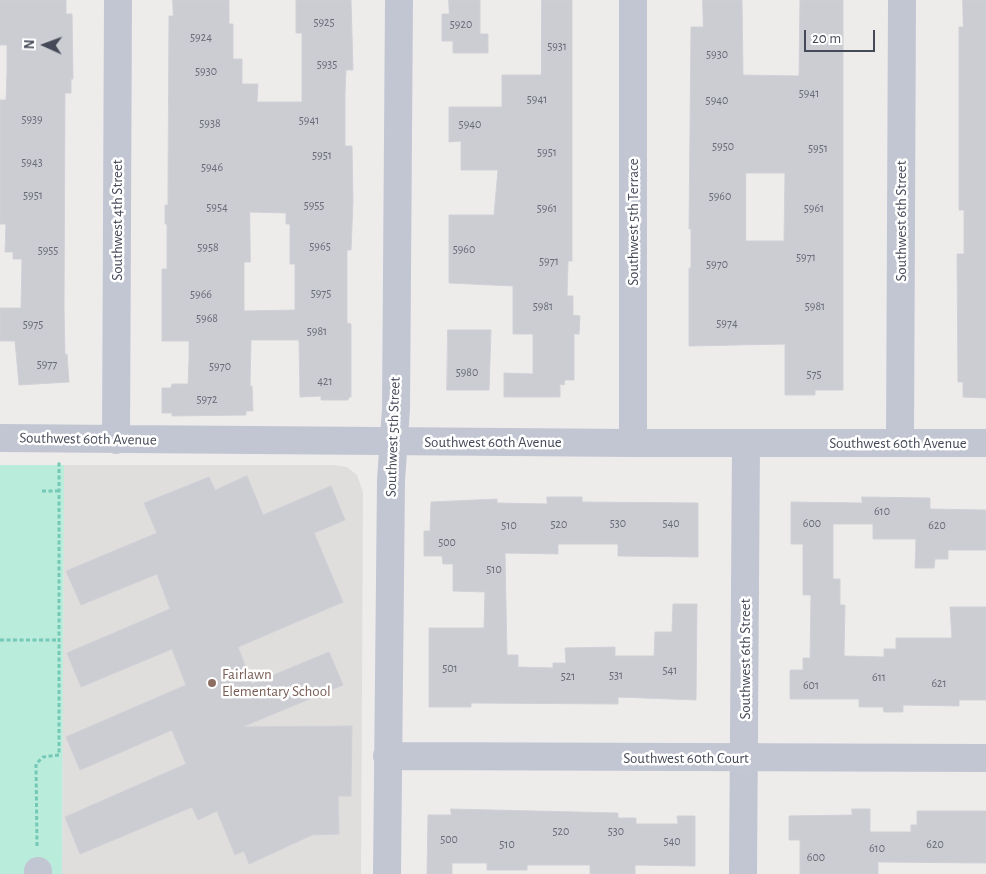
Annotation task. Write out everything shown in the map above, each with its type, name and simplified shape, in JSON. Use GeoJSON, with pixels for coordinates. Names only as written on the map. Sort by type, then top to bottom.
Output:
{"type":"FeatureCollection","features":[{"type":"Feature","properties":{"kind":"street","name":"Southwest 4th Street"},"geometry":{"type":"LineString","coordinates":[[116,440],[118,0]]}},
{"type":"Feature","properties":{"kind":"street","name":"Southwest 5th Street"},"geometry":{"type":"LineString","coordinates":[[386,874],[386,756],[393,442],[396,409],[399,0]]}},
{"type":"Feature","properties":{"kind":"street","name":"Southwest 5th Terrace"},"geometry":{"type":"LineString","coordinates":[[633,0],[633,443]]}},
{"type":"Feature","properties":{"kind":"street","name":"Southwest 6th Street"},"geometry":{"type":"LineString","coordinates":[[900,442],[902,0]]}},
{"type":"Feature","properties":{"kind":"street","name":"Southwest 60th Avenue"},"geometry":{"type":"LineString","coordinates":[[0,438],[746,444],[986,443]]}},
{"type":"Feature","properties":{"kind":"street","name":"Southwest 6th Street"},"geometry":{"type":"LineString","coordinates":[[743,874],[746,444]]}},
{"type":"Feature","properties":{"kind":"street","name":"Southwest 60th Court"},"geometry":{"type":"LineString","coordinates":[[386,756],[986,758]]}},
{"type":"Feature","properties":{"kind":"path"},"geometry":{"type":"LineString","coordinates":[[38,872],[36,764],[43,757],[59,755],[59,462]]}},
{"type":"Feature","properties":{"kind":"path"},"geometry":{"type":"LineString","coordinates":[[42,491],[59,491]]}},
{"type":"Feature","properties":{"kind":"path"},"geometry":{"type":"LineString","coordinates":[[0,640],[58,640]]}},
{"type":"Feature","properties":{"kind":"shaded area","name":"Fairlawn Elementary School"},"geometry":{"type":"Polygon","coordinates":[[[64,465],[335,465],[347,467],[357,475],[363,492],[361,874],[62,874],[64,465]]]}},
{"type":"Feature","properties":{"kind":"green space"},"geometry":{"type":"Polygon","coordinates":[[[0,465],[64,465],[62,874],[0,874],[0,465]]]}},
{"type":"Feature","properties":{"kind":"building"},"geometry":{"type":"Polygon","coordinates":[[[0,0],[66,0],[66,14],[72,14],[73,79],[71,79],[71,93],[65,93],[64,308],[65,355],[67,354],[69,382],[19,385],[15,341],[0,341],[0,308],[21,308],[22,259],[13,259],[13,252],[5,252],[6,224],[0,224],[0,100],[6,100],[7,45],[0,45],[0,0]]]}},
{"type":"Feature","properties":{"kind":"building"},"geometry":{"type":"Polygon","coordinates":[[[173,0],[229,0],[229,24],[233,24],[233,59],[242,59],[242,84],[258,84],[257,102],[302,102],[302,33],[296,33],[296,0],[351,0],[353,70],[346,70],[345,92],[345,146],[352,146],[353,201],[351,250],[347,250],[347,323],[351,324],[351,397],[348,400],[321,400],[321,396],[300,397],[299,340],[251,340],[250,386],[252,386],[253,411],[246,411],[246,415],[172,416],[172,413],[162,413],[162,388],[171,388],[172,384],[188,384],[189,360],[189,341],[162,341],[162,269],[167,269],[165,205],[168,205],[169,16],[173,16],[173,0]],[[250,212],[250,262],[244,262],[244,311],[295,310],[295,264],[290,264],[290,224],[286,224],[286,213],[250,212]]]}},
{"type":"Feature","properties":{"kind":"building"},"geometry":{"type":"Polygon","coordinates":[[[449,0],[480,0],[480,34],[488,34],[488,53],[453,53],[453,41],[442,41],[442,14],[449,14],[449,0]]]}},
{"type":"Feature","properties":{"kind":"building"},"geometry":{"type":"Polygon","coordinates":[[[542,0],[572,0],[572,261],[568,261],[567,296],[573,296],[573,315],[580,316],[579,334],[574,334],[574,380],[565,380],[564,385],[560,384],[560,397],[504,397],[504,373],[533,374],[533,334],[513,334],[513,286],[449,283],[449,215],[494,215],[498,170],[461,170],[461,141],[449,142],[449,107],[502,107],[502,75],[541,75],[542,0]]]}},
{"type":"Feature","properties":{"kind":"building"},"geometry":{"type":"Polygon","coordinates":[[[703,0],[742,0],[743,75],[799,76],[800,0],[843,0],[843,390],[815,390],[815,395],[785,395],[785,344],[689,346],[689,268],[691,268],[691,229],[689,229],[691,27],[703,27],[703,0]],[[746,173],[746,241],[784,241],[785,173],[746,173]]]}},
{"type":"Feature","properties":{"kind":"building"},"geometry":{"type":"Polygon","coordinates":[[[963,0],[986,0],[986,398],[963,397],[963,382],[958,382],[957,254],[964,254],[964,210],[959,210],[959,27],[963,27],[963,0]]]}},
{"type":"Feature","properties":{"kind":"building"},"geometry":{"type":"Polygon","coordinates":[[[448,330],[491,330],[489,390],[447,390],[448,330]]]}},
{"type":"Feature","properties":{"kind":"building"},"geometry":{"type":"Polygon","coordinates":[[[247,476],[263,515],[331,486],[345,520],[314,533],[343,602],[238,647],[252,684],[329,652],[343,685],[242,727],[352,726],[351,796],[338,796],[339,834],[312,835],[249,864],[244,851],[235,855],[217,811],[198,820],[192,807],[80,854],[65,817],[186,764],[172,730],[80,770],[66,737],[186,685],[172,649],[81,687],[67,653],[170,609],[157,574],[81,605],[66,571],[157,533],[144,503],[209,477],[215,490],[247,476]]]}},
{"type":"Feature","properties":{"kind":"building"},"geometry":{"type":"Polygon","coordinates":[[[547,497],[582,497],[582,502],[698,503],[698,557],[618,556],[618,544],[558,544],[558,554],[505,553],[507,655],[518,655],[518,667],[553,668],[553,663],[566,663],[565,648],[615,647],[615,656],[654,656],[655,632],[672,632],[673,604],[697,604],[696,700],[618,697],[618,704],[471,703],[471,707],[429,707],[429,628],[484,628],[485,592],[453,591],[453,564],[443,564],[442,556],[424,556],[424,531],[430,531],[431,502],[497,499],[497,503],[547,504],[547,497]]]}},
{"type":"Feature","properties":{"kind":"building"},"geometry":{"type":"Polygon","coordinates":[[[862,497],[930,498],[930,509],[986,510],[986,550],[948,550],[948,559],[935,559],[934,568],[915,568],[916,539],[873,539],[873,524],[833,524],[833,579],[840,579],[840,605],[845,605],[844,656],[884,657],[884,649],[896,649],[896,638],[952,638],[950,607],[986,607],[986,700],[959,700],[959,706],[903,705],[903,712],[884,712],[883,707],[859,707],[859,699],[790,699],[790,670],[803,670],[803,658],[810,658],[811,595],[803,595],[803,544],[791,544],[791,502],[862,503],[862,497]]]}},
{"type":"Feature","properties":{"kind":"building"},"geometry":{"type":"Polygon","coordinates":[[[451,809],[618,813],[618,818],[636,818],[636,824],[678,824],[677,816],[695,816],[695,866],[635,865],[635,874],[590,874],[590,865],[527,865],[527,870],[487,870],[487,863],[452,863],[452,874],[427,874],[428,815],[451,815],[451,809]]]}},
{"type":"Feature","properties":{"kind":"building"},"geometry":{"type":"Polygon","coordinates":[[[852,809],[870,809],[870,832],[911,832],[911,825],[917,825],[917,811],[986,811],[986,863],[878,862],[878,874],[800,874],[800,840],[789,840],[789,816],[852,815],[852,809]]]}},
{"type":"Feature","properties":{"kind":"place","name":"Fairlawn Elementary School"},"geometry":{"type":"Point","coordinates":[212,683]}}]}
